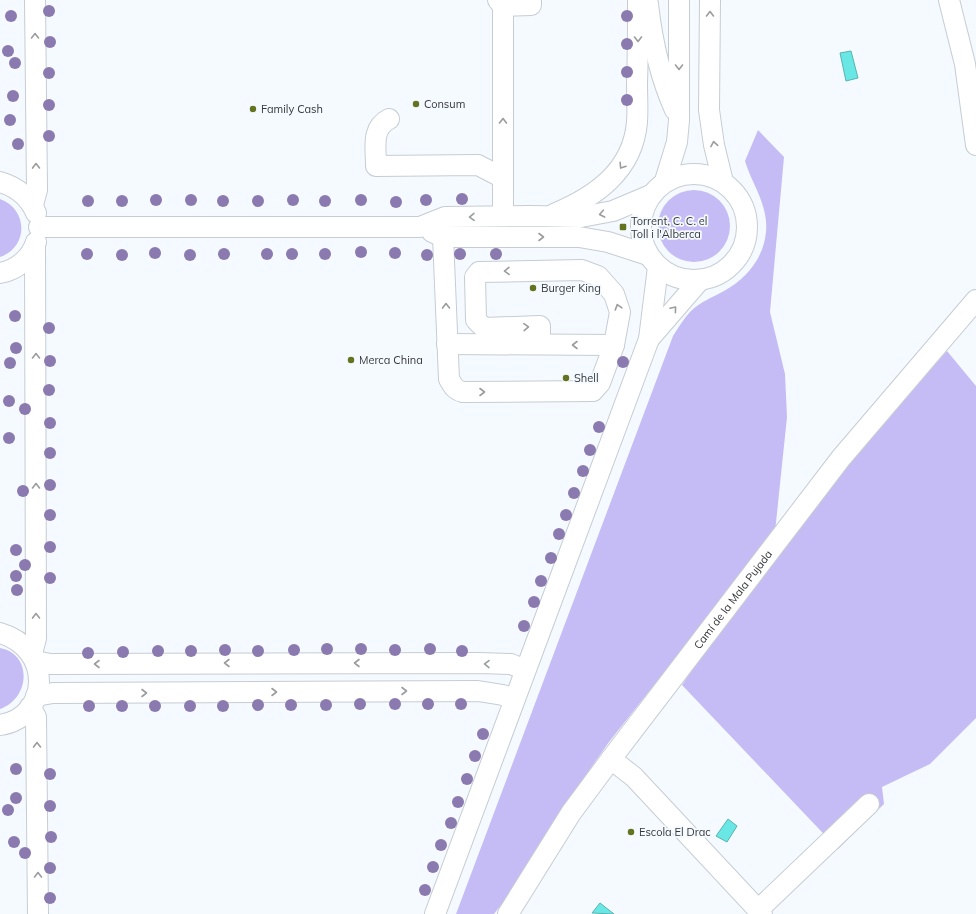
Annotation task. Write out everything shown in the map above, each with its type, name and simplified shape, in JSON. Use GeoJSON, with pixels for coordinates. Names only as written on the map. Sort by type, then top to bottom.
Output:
{"type":"FeatureCollection","features":[{"type":"Feature","properties":{"kind":"street"},"geometry":{"type":"LineString","coordinates":[[33,204],[37,190],[35,0]]}},
{"type":"Feature","properties":{"kind":"street"},"geometry":{"type":"LineString","coordinates":[[503,216],[500,3],[531,5],[531,0]]}},
{"type":"Feature","properties":{"kind":"street"},"geometry":{"type":"LineString","coordinates":[[550,216],[570,208],[594,195],[611,181],[623,165],[633,144],[637,123],[638,0]]}},
{"type":"Feature","properties":{"kind":"street"},"geometry":{"type":"LineString","coordinates":[[647,0],[650,24],[661,73],[679,120]]}},
{"type":"Feature","properties":{"kind":"street"},"geometry":{"type":"LineString","coordinates":[[665,181],[677,142],[679,120],[679,0]]}},
{"type":"Feature","properties":{"kind":"street"},"geometry":{"type":"LineString","coordinates":[[710,0],[709,110],[714,145],[723,182]]}},
{"type":"Feature","properties":{"kind":"street"},"geometry":{"type":"LineString","coordinates":[[949,0],[965,64],[976,145]]}},
{"type":"Feature","properties":{"kind":"street"},"geometry":{"type":"LineString","coordinates":[[389,119],[382,123],[376,131],[376,166],[478,165],[503,178]]}},
{"type":"Feature","properties":{"kind":"street"},"geometry":{"type":"LineString","coordinates":[[478,165],[503,144]]}},
{"type":"Feature","properties":{"kind":"street"},"geometry":{"type":"LineString","coordinates":[[420,227],[444,237],[579,236],[608,242],[653,261],[671,276],[685,280],[700,280],[716,276],[730,267],[740,255],[746,240],[748,223],[744,207],[736,193],[723,182],[710,176],[694,173],[679,175],[665,181],[651,195],[643,209],[640,224],[642,240],[653,261],[649,339],[435,914]]}},
{"type":"Feature","properties":{"kind":"street"},"geometry":{"type":"LineString","coordinates":[[0,182],[12,186],[24,194],[33,204],[39,227],[35,247],[36,638],[34,657]]}},
{"type":"Feature","properties":{"kind":"street"},"geometry":{"type":"LineString","coordinates":[[39,227],[420,227],[445,217],[581,217],[613,212],[651,195]]}},
{"type":"Feature","properties":{"kind":"street"},"geometry":{"type":"LineString","coordinates":[[444,237],[449,379],[457,390],[463,392],[593,391],[598,385],[614,345],[620,312],[614,294],[598,276],[582,270],[479,272],[475,277],[476,320],[484,328],[540,326],[540,344]]}},
{"type":"Feature","properties":{"kind":"street"},"geometry":{"type":"LineString","coordinates":[[0,273],[16,268],[27,259],[35,247]]}},
{"type":"Feature","properties":{"kind":"street"},"geometry":{"type":"LineString","coordinates":[[649,339],[700,280]]}},
{"type":"Feature","properties":{"kind":"street","name":"Camí de la Mala Pujada"},"geometry":{"type":"LineString","coordinates":[[508,914],[571,813],[611,759],[842,458],[976,300]]}},
{"type":"Feature","properties":{"kind":"street"},"geometry":{"type":"LineString","coordinates":[[447,344],[614,345]]}},
{"type":"Feature","properties":{"kind":"street"},"geometry":{"type":"LineString","coordinates":[[598,385],[628,395]]}},
{"type":"Feature","properties":{"kind":"street"},"geometry":{"type":"LineString","coordinates":[[0,633],[12,636],[23,644],[34,657],[39,672],[39,685],[33,702],[20,717],[0,725]]}},
{"type":"Feature","properties":{"kind":"street"},"geometry":{"type":"LineString","coordinates":[[34,657],[50,664],[479,663],[511,664],[525,670]]}},
{"type":"Feature","properties":{"kind":"street"},"geometry":{"type":"LineString","coordinates":[[33,702],[53,693],[478,691],[503,695],[514,700]]}},
{"type":"Feature","properties":{"kind":"street"},"geometry":{"type":"LineString","coordinates":[[33,702],[36,717],[38,914]]}},
{"type":"Feature","properties":{"kind":"street"},"geometry":{"type":"LineString","coordinates":[[611,759],[634,777],[760,912],[869,804]]}},
{"type":"Feature","properties":{"kind":"shaded area"},"geometry":{"type":"Polygon","coordinates":[[[758,130],[784,157],[770,312],[785,374],[787,417],[775,532],[609,742],[581,782],[521,879],[494,914],[456,914],[673,336],[691,311],[702,302],[735,284],[752,267],[759,257],[766,234],[766,222],[760,198],[745,161],[758,130]]]}},
{"type":"Feature","properties":{"kind":"shaded area"},"geometry":{"type":"Polygon","coordinates":[[[694,190],[714,196],[724,206],[730,226],[724,246],[714,256],[694,262],[674,256],[664,246],[658,226],[664,206],[674,196],[694,190]]]}},
{"type":"Feature","properties":{"kind":"shaded area"},"geometry":{"type":"Polygon","coordinates":[[[0,199],[9,204],[16,211],[20,219],[21,228],[20,237],[16,245],[9,252],[0,257],[0,199]]]}},
{"type":"Feature","properties":{"kind":"shaded area"},"geometry":{"type":"Polygon","coordinates":[[[947,351],[976,386],[976,718],[930,764],[882,787],[884,804],[838,849],[682,685],[741,597],[878,425],[947,351]]]}},
{"type":"Feature","properties":{"kind":"shaded area"},"geometry":{"type":"Polygon","coordinates":[[[0,648],[11,652],[18,659],[22,667],[24,677],[22,687],[17,696],[10,704],[0,709],[0,648]]]}},
{"type":"Feature","properties":{"kind":"water"},"geometry":{"type":"Polygon","coordinates":[[[851,51],[858,78],[846,81],[840,53],[851,51]]]}},
{"type":"Feature","properties":{"kind":"water"},"geometry":{"type":"Polygon","coordinates":[[[728,819],[737,826],[727,842],[716,836],[728,819]]]}},
{"type":"Feature","properties":{"kind":"water"},"geometry":{"type":"Polygon","coordinates":[[[600,903],[614,914],[592,913],[600,903]]]}},
{"type":"Feature","properties":{"kind":"place","name":"Consum"},"geometry":{"type":"Point","coordinates":[416,104]}},
{"type":"Feature","properties":{"kind":"place","name":"Family Cash"},"geometry":{"type":"Point","coordinates":[253,109]}},
{"type":"Feature","properties":{"kind":"place","name":"Torrent, C. C. el Toll i l'Alberca"},"geometry":{"type":"Point","coordinates":[623,227]}},
{"type":"Feature","properties":{"kind":"place","name":"Burger King"},"geometry":{"type":"Point","coordinates":[533,288]}},
{"type":"Feature","properties":{"kind":"place","name":"Merca China"},"geometry":{"type":"Point","coordinates":[351,360]}},
{"type":"Feature","properties":{"kind":"place","name":"Shell"},"geometry":{"type":"Point","coordinates":[566,378]}},
{"type":"Feature","properties":{"kind":"place","name":"Escola El Drac"},"geometry":{"type":"Point","coordinates":[631,832]}}]}
